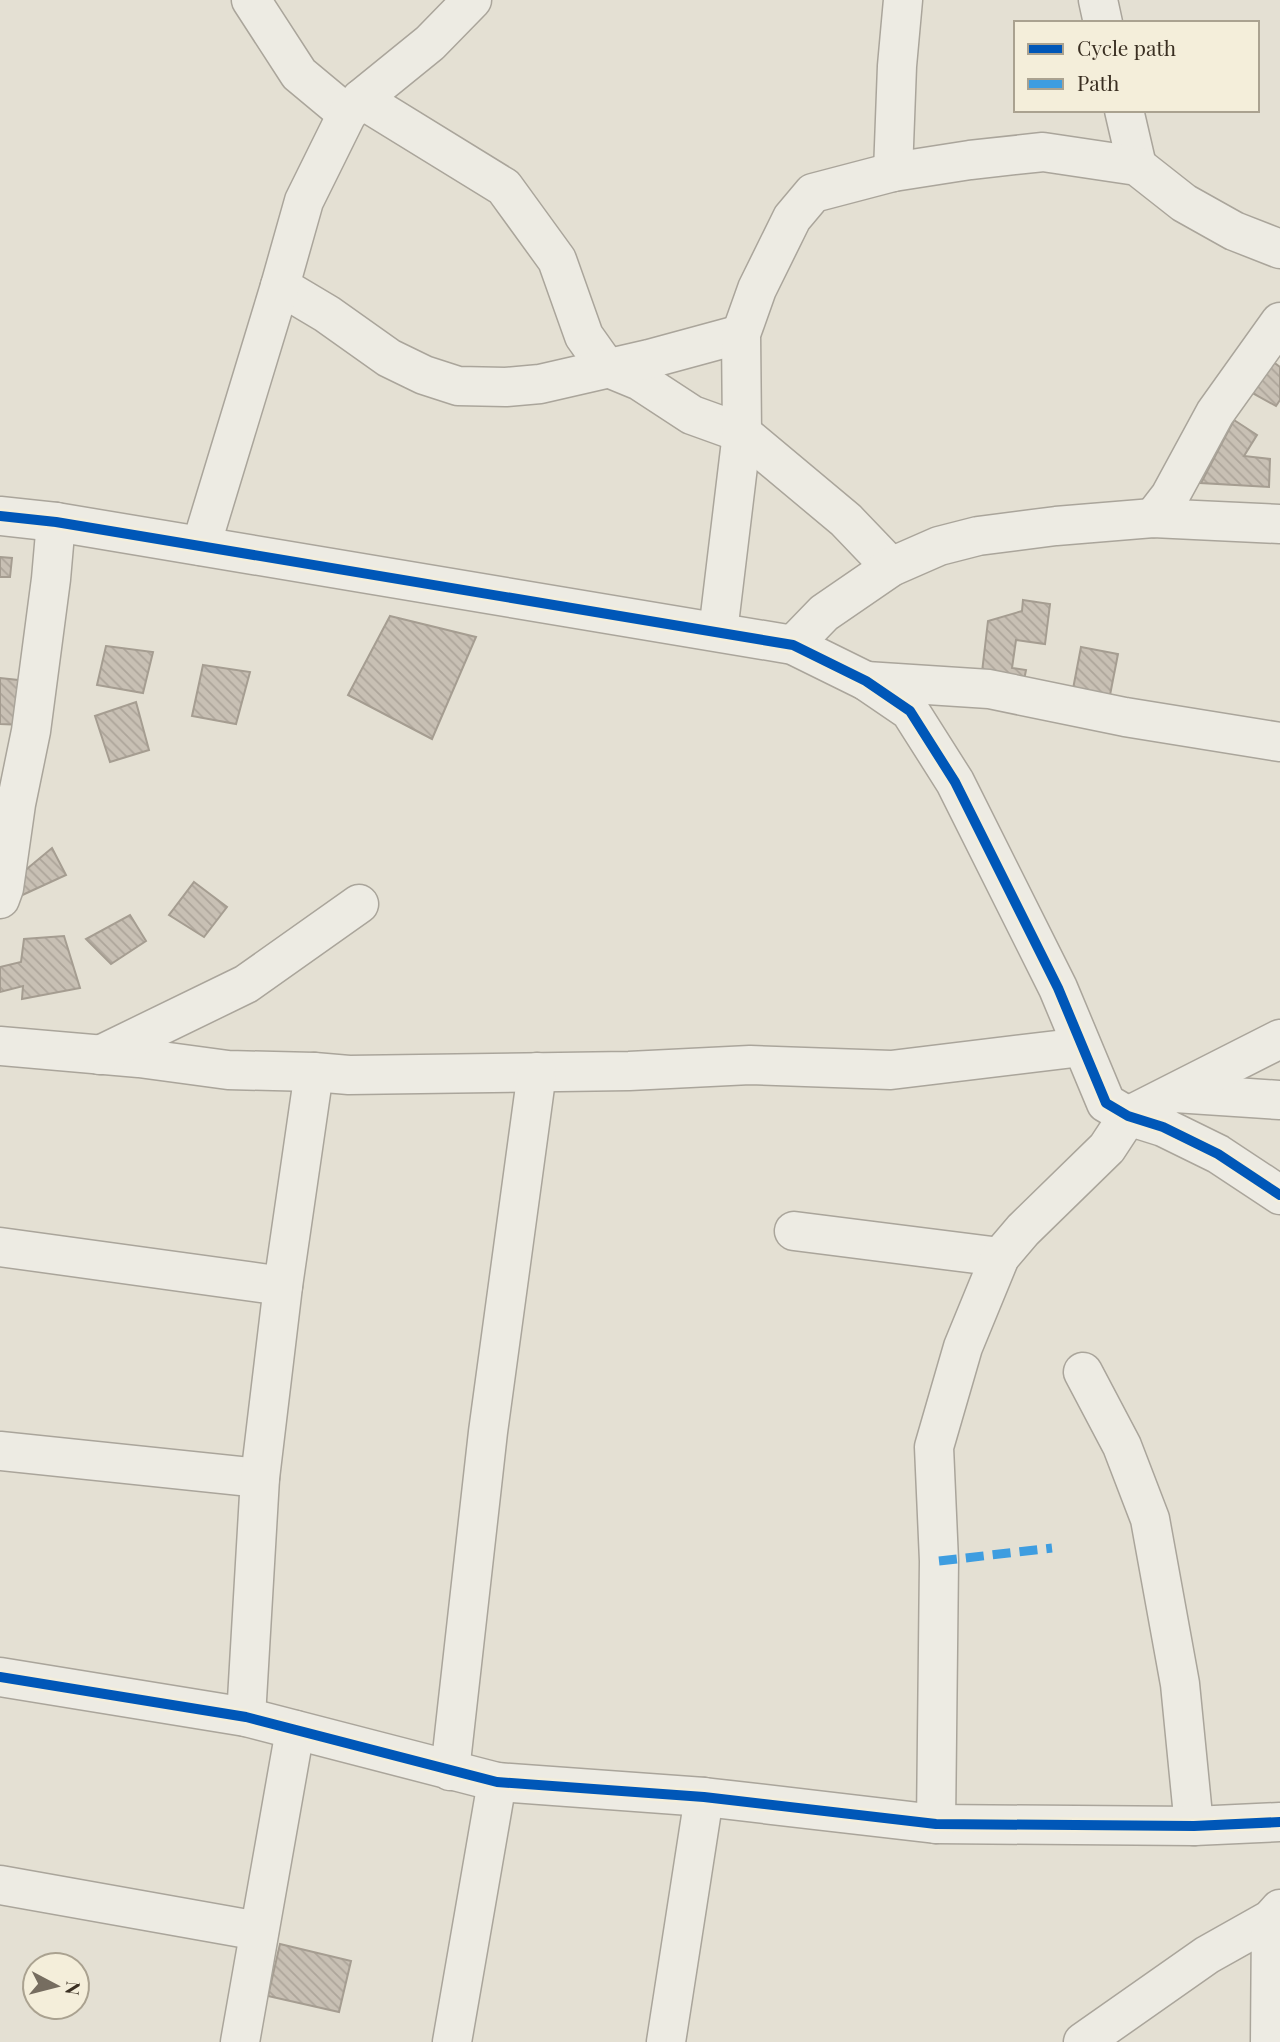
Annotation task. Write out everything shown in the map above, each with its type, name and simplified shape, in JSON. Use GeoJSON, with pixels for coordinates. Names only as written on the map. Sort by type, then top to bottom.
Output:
{"type":"FeatureCollection","features":[{"type":"Feature","properties":{"kind":"street"},"geometry":{"type":"LineString","coordinates":[[201,546],[304,201],[354,106],[429,43],[472,0]]}},
{"type":"Feature","properties":{"kind":"street"},"geometry":{"type":"LineString","coordinates":[[893,172],[897,66],[903,0]]}},
{"type":"Feature","properties":{"kind":"street"},"geometry":{"type":"LineString","coordinates":[[1098,0],[1103,21]]}},
{"type":"Feature","properties":{"kind":"street"},"geometry":{"type":"LineString","coordinates":[[269,9],[299,74],[504,187],[556,260],[584,336],[606,367],[640,381],[692,415],[742,433],[846,520],[891,567]]}},
{"type":"Feature","properties":{"kind":"street"},"geometry":{"type":"LineString","coordinates":[[1124,112],[1137,166]]}},
{"type":"Feature","properties":{"kind":"street"},"geometry":{"type":"LineString","coordinates":[[718,632],[742,433],[741,334],[757,289],[792,218],[813,193],[893,172],[1043,152],[1137,166],[1184,203],[1234,231],[1280,249]]}},
{"type":"Feature","properties":{"kind":"street"},"geometry":{"type":"LineString","coordinates":[[280,286],[327,314],[389,358],[424,375],[458,386],[506,387],[540,384],[741,334]]}},
{"type":"Feature","properties":{"kind":"street"},"geometry":{"type":"LineString","coordinates":[[1153,519],[1170,496],[1215,413],[1280,322]]}},
{"type":"Feature","properties":{"kind":"street"},"geometry":{"type":"LineString","coordinates":[[0,516],[56,522],[793,645],[866,681],[910,711],[955,782],[1058,988],[1106,1103],[1128,1116],[1163,1128],[1218,1154],[1280,1195]]}},
{"type":"Feature","properties":{"kind":"street"},"geometry":{"type":"LineString","coordinates":[[793,645],[824,613],[891,567],[939,546],[978,536],[1056,526],[1153,519],[1280,524]]}},
{"type":"Feature","properties":{"kind":"street"},"geometry":{"type":"LineString","coordinates":[[0,899],[31,732],[56,522]]}},
{"type":"Feature","properties":{"kind":"street"},"geometry":{"type":"LineString","coordinates":[[866,681],[989,689],[1125,717],[1280,743]]}},
{"type":"Feature","properties":{"kind":"street"},"geometry":{"type":"LineString","coordinates":[[100,1055],[246,984],[359,904]]}},
{"type":"Feature","properties":{"kind":"street"},"geometry":{"type":"LineString","coordinates":[[936,1824],[939,1562],[934,1447],[962,1348],[1000,1257],[1023,1230],[1107,1148],[1128,1116],[1280,1039]]}},
{"type":"Feature","properties":{"kind":"street"},"geometry":{"type":"LineString","coordinates":[[0,1045],[228,1070],[348,1074],[629,1071],[750,1065],[891,1070],[1082,1047]]}},
{"type":"Feature","properties":{"kind":"street"},"geometry":{"type":"LineString","coordinates":[[246,1717],[260,1478],[283,1286],[314,1072]]}},
{"type":"Feature","properties":{"kind":"street"},"geometry":{"type":"LineString","coordinates":[[450,1772],[488,1432],[537,1072]]}},
{"type":"Feature","properties":{"kind":"street"},"geometry":{"type":"LineString","coordinates":[[1173,1093],[1280,1100]]}},
{"type":"Feature","properties":{"kind":"street"},"geometry":{"type":"LineString","coordinates":[[794,1231],[1000,1257]]}},
{"type":"Feature","properties":{"kind":"street"},"geometry":{"type":"LineString","coordinates":[[0,1247],[283,1286]]}},
{"type":"Feature","properties":{"kind":"street"},"geometry":{"type":"LineString","coordinates":[[1083,1372],[1122,1446],[1150,1519],[1180,1684],[1194,1826]]}},
{"type":"Feature","properties":{"kind":"street"},"geometry":{"type":"LineString","coordinates":[[0,1451],[260,1478]]}},
{"type":"Feature","properties":{"kind":"street"},"geometry":{"type":"LineString","coordinates":[[0,1677],[246,1717],[450,1772],[497,1782],[704,1797],[936,1824],[1194,1826],[1280,1822]]}},
{"type":"Feature","properties":{"kind":"street"},"geometry":{"type":"LineString","coordinates":[[240,2042],[295,1730]]}},
{"type":"Feature","properties":{"kind":"street"},"geometry":{"type":"LineString","coordinates":[[452,2042],[497,1782]]}},
{"type":"Feature","properties":{"kind":"street"},"geometry":{"type":"LineString","coordinates":[[666,2042],[704,1797]]}},
{"type":"Feature","properties":{"kind":"street"},"geometry":{"type":"LineString","coordinates":[[0,1885],[259,1931]]}},
{"type":"Feature","properties":{"kind":"street"},"geometry":{"type":"LineString","coordinates":[[1083,2042],[1207,1955],[1275,1914]]}},
{"type":"Feature","properties":{"kind":"street"},"geometry":{"type":"LineString","coordinates":[[1270,2042],[1275,1914]]}},
{"type":"Feature","properties":{"kind":"building"},"geometry":{"type":"Polygon","coordinates":[[[1268,358],[1280,367],[1280,400],[1276,406],[1249,391],[1268,358]]]}},
{"type":"Feature","properties":{"kind":"building"},"geometry":{"type":"Polygon","coordinates":[[[1234,420],[1257,435],[1244,456],[1270,459],[1269,487],[1201,483],[1234,420]]]}},
{"type":"Feature","properties":{"kind":"building"},"geometry":{"type":"Polygon","coordinates":[[[0,557],[12,558],[10,577],[0,577],[0,557]]]}},
{"type":"Feature","properties":{"kind":"building"},"geometry":{"type":"Polygon","coordinates":[[[1023,600],[1050,604],[1045,644],[1016,640],[1012,668],[1026,670],[1023,685],[982,672],[988,621],[1022,611],[1023,600]]]}},
{"type":"Feature","properties":{"kind":"building"},"geometry":{"type":"Polygon","coordinates":[[[390,616],[476,637],[432,739],[348,695],[390,616]]]}},
{"type":"Feature","properties":{"kind":"building"},"geometry":{"type":"Polygon","coordinates":[[[106,646],[153,652],[143,693],[97,685],[106,646]]]}},
{"type":"Feature","properties":{"kind":"building"},"geometry":{"type":"Polygon","coordinates":[[[1081,647],[1118,654],[1110,695],[1073,689],[1081,647]]]}},
{"type":"Feature","properties":{"kind":"building"},"geometry":{"type":"Polygon","coordinates":[[[203,665],[250,672],[236,724],[192,716],[203,665]]]}},
{"type":"Feature","properties":{"kind":"building"},"geometry":{"type":"Polygon","coordinates":[[[0,678],[27,681],[23,725],[0,724],[0,678]]]}},
{"type":"Feature","properties":{"kind":"building"},"geometry":{"type":"Polygon","coordinates":[[[136,702],[149,750],[110,762],[95,716],[136,702]]]}},
{"type":"Feature","properties":{"kind":"building"},"geometry":{"type":"Polygon","coordinates":[[[52,848],[66,875],[18,897],[4,888],[52,848]]]}},
{"type":"Feature","properties":{"kind":"building"},"geometry":{"type":"Polygon","coordinates":[[[194,882],[227,907],[204,937],[169,915],[194,882]]]}},
{"type":"Feature","properties":{"kind":"building"},"geometry":{"type":"Polygon","coordinates":[[[130,915],[146,941],[111,964],[86,939],[130,915]]]}},
{"type":"Feature","properties":{"kind":"building"},"geometry":{"type":"Polygon","coordinates":[[[64,936],[80,988],[22,999],[23,986],[0,992],[0,967],[21,962],[24,939],[64,936]]]}},
{"type":"Feature","properties":{"kind":"building"},"geometry":{"type":"Polygon","coordinates":[[[280,1944],[351,1961],[339,2012],[268,1996],[280,1944]]]}},
{"type":"Feature","properties":{"kind":"marked path"},"geometry":{"type":"LineString","coordinates":[[939,1561],[1052,1548]]}},
{"type":"Feature","properties":{"kind":"cycle path"},"geometry":{"type":"LineString","coordinates":[[0,516],[56,522],[793,645],[866,681],[910,711],[955,782],[1058,988],[1106,1103],[1128,1116],[1163,1127],[1218,1154],[1280,1195]]}},
{"type":"Feature","properties":{"kind":"cycle path"},"geometry":{"type":"LineString","coordinates":[[0,1677],[246,1717],[497,1782],[704,1797],[936,1824],[1194,1826],[1280,1822]]}}]}
